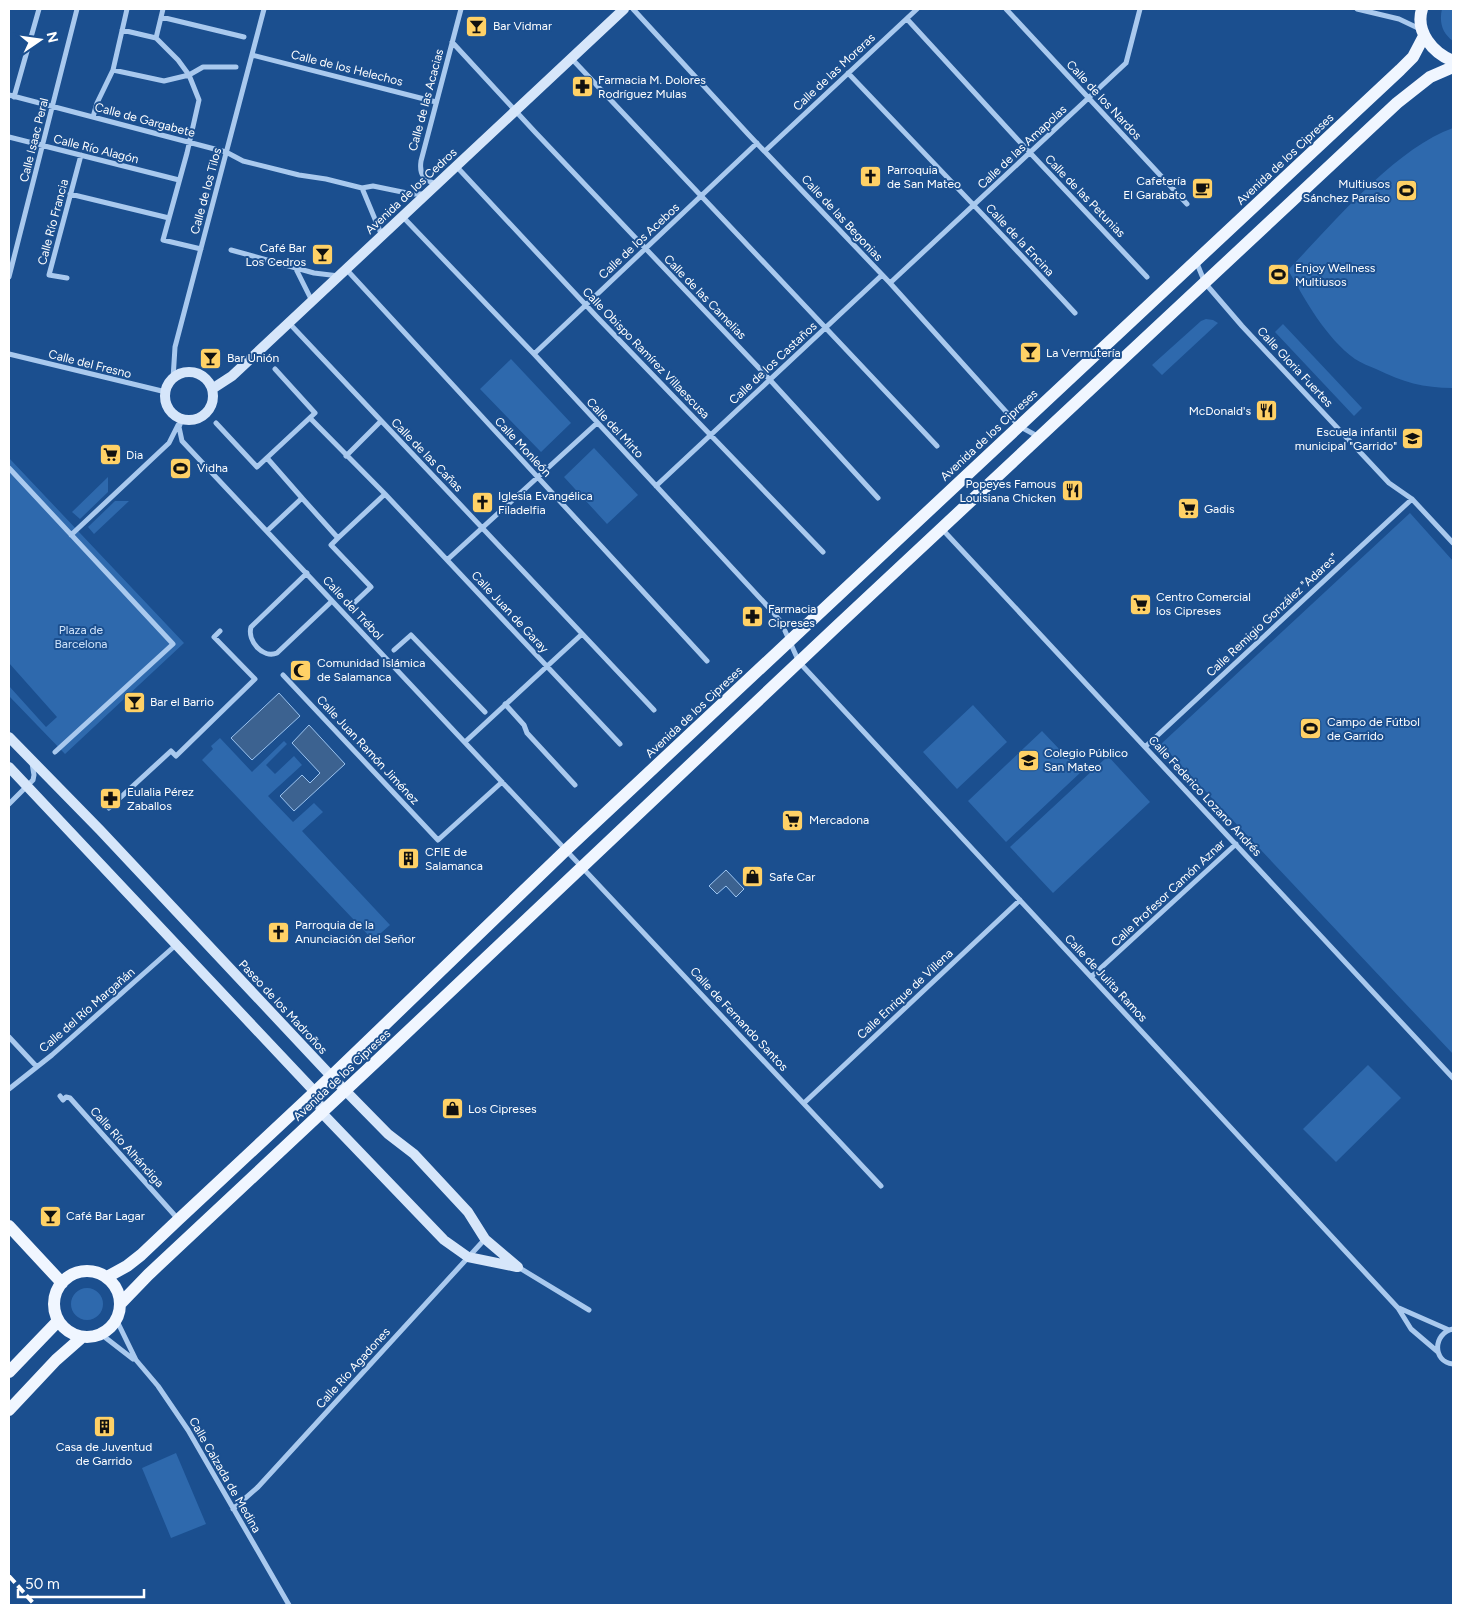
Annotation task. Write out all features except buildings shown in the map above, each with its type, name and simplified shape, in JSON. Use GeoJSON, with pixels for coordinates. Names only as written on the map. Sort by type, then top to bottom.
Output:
{"type":"FeatureCollection","features":[{"type":"Feature","properties":{"kind":"main road","name":"Avenida de los Cedros"},"geometry":{"type":"LineString","coordinates":[[212,389],[232,376],[624,9]]}},
{"type":"Feature","properties":{"kind":"main road"},"geometry":{"type":"LineString","coordinates":[[1422,9],[1423,33],[1431,46],[1440,55],[1453,61]]}},
{"type":"Feature","properties":{"kind":"main road","name":"Avenida de los Cipreses"},"geometry":{"type":"LineString","coordinates":[[107,1277],[127,1266],[141,1255],[315,1092],[566,850],[1407,64],[1413,57],[1423,33]]}},
{"type":"Feature","properties":{"kind":"main road","name":"Avenida de los Cipreses"},"geometry":{"type":"LineString","coordinates":[[121,1303],[148,1275],[799,662],[1416,87],[1430,77],[1453,67]]}},
{"type":"Feature","properties":{"kind":"main road"},"geometry":{"type":"LineString","coordinates":[[187,372],[203,376],[209,382],[212,389],[212,406],[207,413],[194,420],[181,419],[169,408],[166,399],[168,385],[180,374],[187,372]]}},
{"type":"Feature","properties":{"kind":"main road"},"geometry":{"type":"LineString","coordinates":[[9,737],[32,762]]}},
{"type":"Feature","properties":{"kind":"main road","name":"Paseo de los Madroños"},"geometry":{"type":"LineString","coordinates":[[32,762],[100,830],[331,1076],[388,1134],[414,1154],[468,1212],[485,1239],[518,1267]]}},
{"type":"Feature","properties":{"kind":"main road"},"geometry":{"type":"LineString","coordinates":[[9,767],[28,786]]}},
{"type":"Feature","properties":{"kind":"main road","name":"Paseo de los Madroños"},"geometry":{"type":"LineString","coordinates":[[28,786],[315,1092],[322,1113],[444,1240],[468,1257],[518,1267]]}},
{"type":"Feature","properties":{"kind":"main road"},"geometry":{"type":"LineString","coordinates":[[9,1226],[62,1283]]}},
{"type":"Feature","properties":{"kind":"main road"},"geometry":{"type":"LineString","coordinates":[[84,1271],[96,1272],[107,1277],[119,1293],[121,1303],[117,1321],[110,1329],[96,1337],[81,1338],[72,1334],[64,1328],[54,1311],[56,1291],[62,1283],[72,1274],[84,1271]]}},
{"type":"Feature","properties":{"kind":"main road"},"geometry":{"type":"LineString","coordinates":[[9,1372],[58,1320]]}},
{"type":"Feature","properties":{"kind":"main road"},"geometry":{"type":"LineString","coordinates":[[9,1410],[56,1360],[81,1338]]}},
{"type":"Feature","properties":{"kind":"street"},"geometry":{"type":"LineString","coordinates":[[11,96],[38,9]]}},
{"type":"Feature","properties":{"kind":"street","name":"Calle Isaac Peral"},"geometry":{"type":"LineString","coordinates":[[9,277],[77,9]]}},
{"type":"Feature","properties":{"kind":"street"},"geometry":{"type":"LineString","coordinates":[[93,117],[97,103],[113,70],[127,9]]}},
{"type":"Feature","properties":{"kind":"street"},"geometry":{"type":"LineString","coordinates":[[156,38],[163,9]]}},
{"type":"Feature","properties":{"kind":"street","name":"Calle de los Tilos"},"geometry":{"type":"LineString","coordinates":[[173,379],[175,347],[264,9]]}},
{"type":"Feature","properties":{"kind":"street","name":"Calle de las Acacias"},"geometry":{"type":"LineString","coordinates":[[436,184],[427,181],[422,176],[420,168],[422,153],[461,9]]}},
{"type":"Feature","properties":{"kind":"street","name":"Calle de las Begonias"},"geometry":{"type":"LineString","coordinates":[[633,9],[890,283],[1019,426],[1039,437]]}},
{"type":"Feature","properties":{"kind":"street","name":"Calle de las Moreras"},"geometry":{"type":"LineString","coordinates":[[765,151],[917,9]]}},
{"type":"Feature","properties":{"kind":"street","name":"Calle de los Nardos"},"geometry":{"type":"LineString","coordinates":[[1006,9],[1187,204]]}},
{"type":"Feature","properties":{"kind":"street","name":"Calle de las Amapolas"},"geometry":{"type":"LineString","coordinates":[[890,283],[1126,63],[1140,9]]}},
{"type":"Feature","properties":{"kind":"street"},"geometry":{"type":"LineString","coordinates":[[1357,9],[1400,19],[1423,33]]}},
{"type":"Feature","properties":{"kind":"street"},"geometry":{"type":"LineString","coordinates":[[161,17],[244,37]]}},
{"type":"Feature","properties":{"kind":"street","name":"Calle de las Petunias"},"geometry":{"type":"LineString","coordinates":[[907,18],[1147,277]]}},
{"type":"Feature","properties":{"kind":"street"},"geometry":{"type":"LineString","coordinates":[[122,30],[156,38],[178,60],[189,75],[199,100],[163,240],[201,249]]}},
{"type":"Feature","properties":{"kind":"street","name":"Calle de las Acacias"},"geometry":{"type":"LineString","coordinates":[[452,42],[515,110]]}},
{"type":"Feature","properties":{"kind":"street","name":"Calle de los Helechos"},"geometry":{"type":"LineString","coordinates":[[252,55],[436,102]]}},
{"type":"Feature","properties":{"kind":"street"},"geometry":{"type":"LineString","coordinates":[[572,59],[937,446]]}},
{"type":"Feature","properties":{"kind":"street"},"geometry":{"type":"LineString","coordinates":[[113,70],[164,81],[189,75],[203,67],[236,67]]}},
{"type":"Feature","properties":{"kind":"street","name":"Calle de la Encina"},"geometry":{"type":"LineString","coordinates":[[848,73],[1075,313]]}},
{"type":"Feature","properties":{"kind":"street","name":"Calle de Gargabete"},"geometry":{"type":"LineString","coordinates":[[11,96],[226,152],[249,162],[299,175],[326,179],[362,188],[373,186],[412,194],[426,194]]}},
{"type":"Feature","properties":{"kind":"street","name":"Calle de las Camelias"},"geometry":{"type":"LineString","coordinates":[[515,110],[878,498]]}},
{"type":"Feature","properties":{"kind":"street","name":"Calle Río Alagón"},"geometry":{"type":"LineString","coordinates":[[9,137],[179,180]]}},
{"type":"Feature","properties":{"kind":"street","name":"Calle de los Acebos"},"geometry":{"type":"LineString","coordinates":[[534,354],[757,143]]}},
{"type":"Feature","properties":{"kind":"street","name":"Calle Río Francia"},"geometry":{"type":"LineString","coordinates":[[67,278],[49,275],[80,156]]}},
{"type":"Feature","properties":{"kind":"street","name":"Calle Obispo Ramírez Villaescusa"},"geometry":{"type":"LineString","coordinates":[[456,166],[586,305],[823,552]]}},
{"type":"Feature","properties":{"kind":"street"},"geometry":{"type":"LineString","coordinates":[[362,188],[382,236]]}},
{"type":"Feature","properties":{"kind":"street"},"geometry":{"type":"LineString","coordinates":[[70,194],[169,218]]}},
{"type":"Feature","properties":{"kind":"street","name":"Calle del Mirto"},"geometry":{"type":"LineString","coordinates":[[402,216],[534,354],[772,611],[781,622],[799,662]]}},
{"type":"Feature","properties":{"kind":"street"},"geometry":{"type":"LineString","coordinates":[[232,250],[314,273],[343,273]]}},
{"type":"Feature","properties":{"kind":"street","name":"Calle Gloria Fuertes"},"geometry":{"type":"LineString","coordinates":[[1195,261],[1205,283],[1242,326],[1389,483],[1412,499],[1453,543]]}},
{"type":"Feature","properties":{"kind":"street"},"geometry":{"type":"LineString","coordinates":[[295,267],[312,302]]}},
{"type":"Feature","properties":{"kind":"street","name":"Calle Monleón"},"geometry":{"type":"LineString","coordinates":[[343,273],[537,477],[706,661]]}},
{"type":"Feature","properties":{"kind":"street","name":"Calle de los Castaños"},"geometry":{"type":"LineString","coordinates":[[656,486],[882,275]]}},
{"type":"Feature","properties":{"kind":"street","name":"Calle de las Cañas"},"geometry":{"type":"LineString","coordinates":[[289,323],[654,710]]}},
{"type":"Feature","properties":{"kind":"street","name":"Calle del Fresno"},"geometry":{"type":"LineString","coordinates":[[9,354],[166,392]]}},
{"type":"Feature","properties":{"kind":"street","name":"Calle Juan de Garay"},"geometry":{"type":"LineString","coordinates":[[275,369],[315,413],[310,418],[315,424],[385,494],[620,744]]}},
{"type":"Feature","properties":{"kind":"street"},"geometry":{"type":"LineString","coordinates":[[216,423],[257,467],[310,418]]}},
{"type":"Feature","properties":{"kind":"street"},"geometry":{"type":"LineString","coordinates":[[71,535],[171,440],[181,419]]}},
{"type":"Feature","properties":{"kind":"street","name":"Calle del Trébol"},"geometry":{"type":"LineString","coordinates":[[181,419],[179,427],[182,441],[566,850]]}},
{"type":"Feature","properties":{"kind":"street"},"geometry":{"type":"LineString","coordinates":[[346,456],[381,422]]}},
{"type":"Feature","properties":{"kind":"street"},"geometry":{"type":"LineString","coordinates":[[447,560],[596,423]]}},
{"type":"Feature","properties":{"kind":"street"},"geometry":{"type":"LineString","coordinates":[[266,458],[338,538]]}},
{"type":"Feature","properties":{"kind":"street"},"geometry":{"type":"LineString","coordinates":[[9,468],[173,644],[55,752]]}},
{"type":"Feature","properties":{"kind":"street"},"geometry":{"type":"LineString","coordinates":[[352,605],[371,587],[331,544],[385,494]]}},
{"type":"Feature","properties":{"kind":"street"},"geometry":{"type":"LineString","coordinates":[[267,532],[302,498]]}},
{"type":"Feature","properties":{"kind":"street","name":"Calle Remigio González \"Adares\""},"geometry":{"type":"LineString","coordinates":[[1145,747],[1412,499]]}},
{"type":"Feature","properties":{"kind":"street","name":"Calle Federico Lozano Andrés"},"geometry":{"type":"LineString","coordinates":[[942,529],[1453,1078]]}},
{"type":"Feature","properties":{"kind":"street"},"geometry":{"type":"LineString","coordinates":[[307,573],[251,627],[249,633],[251,639],[260,650],[272,656],[277,653],[332,600]]}},
{"type":"Feature","properties":{"kind":"street"},"geometry":{"type":"LineString","coordinates":[[109,808],[171,751],[176,756],[255,679],[214,637],[220,631]]}},
{"type":"Feature","properties":{"kind":"street"},"geometry":{"type":"LineString","coordinates":[[394,650],[412,634],[485,712]]}},
{"type":"Feature","properties":{"kind":"street"},"geometry":{"type":"LineString","coordinates":[[465,742],[582,634]]}},
{"type":"Feature","properties":{"kind":"street","name":"Calle de Julita Ramos"},"geometry":{"type":"LineString","coordinates":[[799,662],[1398,1308],[1411,1328],[1438,1352],[1442,1359],[1451,1364]]}},
{"type":"Feature","properties":{"kind":"street","name":"Calle Juan Ramón Jiménez"},"geometry":{"type":"LineString","coordinates":[[283,675],[438,840],[502,782]]}},
{"type":"Feature","properties":{"kind":"street"},"geometry":{"type":"LineString","coordinates":[[505,704],[524,725],[527,733],[575,785]]}},
{"type":"Feature","properties":{"kind":"street"},"geometry":{"type":"LineString","coordinates":[[9,804],[28,786],[34,775],[32,762]]}},
{"type":"Feature","properties":{"kind":"street","name":"Calle Profesor Camón Aznar"},"geometry":{"type":"LineString","coordinates":[[1091,978],[1236,844]]}},
{"type":"Feature","properties":{"kind":"street"},"geometry":{"type":"LineString","coordinates":[[566,850],[583,866]]}},
{"type":"Feature","properties":{"kind":"street","name":"Calle de Fernando Santos"},"geometry":{"type":"LineString","coordinates":[[583,866],[881,1186]]}},
{"type":"Feature","properties":{"kind":"street","name":"Calle Enrique de Villena"},"geometry":{"type":"LineString","coordinates":[[804,1103],[1020,900]]}},
{"type":"Feature","properties":{"kind":"street","name":"Calle del Río Margañán"},"geometry":{"type":"LineString","coordinates":[[9,1089],[37,1068],[177,944]]}},
{"type":"Feature","properties":{"kind":"street"},"geometry":{"type":"LineString","coordinates":[[9,1037],[37,1068]]}},
{"type":"Feature","properties":{"kind":"street","name":"Calle Río Alhándiga"},"geometry":{"type":"LineString","coordinates":[[60,1096],[63,1100],[66,1097],[70,1098],[179,1219]]}},
{"type":"Feature","properties":{"kind":"street","name":"Calle Río Agadones"},"geometry":{"type":"LineString","coordinates":[[233,1509],[258,1487],[485,1239]]}},
{"type":"Feature","properties":{"kind":"street","name":"Paseo de los Madroños"},"geometry":{"type":"LineString","coordinates":[[518,1267],[589,1310]]}},
{"type":"Feature","properties":{"kind":"street","name":"Calle de Julita Ramos"},"geometry":{"type":"LineString","coordinates":[[1398,1308],[1452,1329]]}},
{"type":"Feature","properties":{"kind":"street","name":"Calle Calzada de Medina"},"geometry":{"type":"LineString","coordinates":[[117,1321],[136,1360],[165,1395],[188,1430],[289,1605]]}},
{"type":"Feature","properties":{"kind":"street"},"geometry":{"type":"LineString","coordinates":[[1438,1352],[1438,1343],[1441,1335],[1452,1329]]}},
{"type":"Feature","properties":{"kind":"street","name":"Calle Calzada de Medina"},"geometry":{"type":"LineString","coordinates":[[102,1334],[120,1350],[136,1360]]}},
{"type":"Feature","properties":{"kind":"street"},"geometry":{"type":"LineString","coordinates":[[1451,1364],[1453,1368]]}},
{"type":"Feature","properties":{"kind":"green space"},"geometry":{"type":"Polygon","coordinates":[[[1442,9],[1453,9],[1453,41],[1442,27],[1442,9]]]}},
{"type":"Feature","properties":{"kind":"green space","name":"Multiusos Sánchez Paraíso"},"geometry":{"type":"Polygon","coordinates":[[[1453,128],[1453,388],[1432,387],[1404,381],[1355,359],[1325,329],[1288,270],[1386,170],[1431,138],[1453,128]]]}},
{"type":"Feature","properties":{"kind":"green space"},"geometry":{"type":"Polygon","coordinates":[[[1206,319],[1218,323],[1162,375],[1152,365],[1201,321],[1206,319]]]}},
{"type":"Feature","properties":{"kind":"green space"},"geometry":{"type":"Polygon","coordinates":[[[1283,324],[1362,408],[1354,416],[1275,332],[1283,324]]]}},
{"type":"Feature","properties":{"kind":"green space"},"geometry":{"type":"Polygon","coordinates":[[[511,359],[571,423],[541,452],[480,389],[511,359]]]}},
{"type":"Feature","properties":{"kind":"green space"},"geometry":{"type":"Polygon","coordinates":[[[594,448],[638,495],[607,524],[564,477],[594,448]]]}},
{"type":"Feature","properties":{"kind":"green space","name":"Plaza de Barcelona"},"geometry":{"type":"Polygon","coordinates":[[[9,458],[184,643],[65,754],[9,696],[9,686],[46,727],[57,717],[9,663],[9,458]]]}},
{"type":"Feature","properties":{"kind":"green space"},"geometry":{"type":"Polygon","coordinates":[[[108,477],[108,492],[80,519],[72,512],[108,477]]]}},
{"type":"Feature","properties":{"kind":"green space"},"geometry":{"type":"Polygon","coordinates":[[[115,501],[129,501],[94,534],[88,527],[115,501]]]}},
{"type":"Feature","properties":{"kind":"green space"},"geometry":{"type":"Polygon","coordinates":[[[1410,513],[1453,561],[1453,1054],[1161,744],[1410,513]]]}},
{"type":"Feature","properties":{"kind":"green space"},"geometry":{"type":"Polygon","coordinates":[[[973,705],[1007,742],[957,789],[923,752],[973,705]]]}},
{"type":"Feature","properties":{"kind":"green space"},"geometry":{"type":"Polygon","coordinates":[[[1042,731],[1081,772],[1006,842],[968,801],[1042,731]]]}},
{"type":"Feature","properties":{"kind":"green space"},"geometry":{"type":"Polygon","coordinates":[[[220,738],[252,772],[284,741],[287,744],[266,765],[275,774],[294,756],[302,765],[268,796],[293,822],[314,803],[323,812],[302,831],[390,925],[373,940],[202,760],[213,749],[211,746],[220,738]]]}},
{"type":"Feature","properties":{"kind":"green space"},"geometry":{"type":"Polygon","coordinates":[[[1108,756],[1150,802],[1053,893],[1010,847],[1108,756]]]}},
{"type":"Feature","properties":{"kind":"green space"},"geometry":{"type":"Polygon","coordinates":[[[1368,1065],[1401,1098],[1336,1162],[1303,1129],[1368,1065]]]}},
{"type":"Feature","properties":{"kind":"green space"},"geometry":{"type":"Polygon","coordinates":[[[87,1288],[93,1289],[98,1293],[102,1298],[102,1310],[98,1315],[93,1319],[87,1320],[81,1319],[76,1315],[72,1310],[71,1304],[72,1298],[76,1293],[81,1289],[87,1288]]]}},
{"type":"Feature","properties":{"kind":"green space"},"geometry":{"type":"Polygon","coordinates":[[[176,1453],[206,1524],[171,1538],[142,1468],[176,1453]]]}},
{"type":"Feature","properties":{"kind":"shaded area"},"geometry":{"type":"Polygon","coordinates":[[[279,693],[300,716],[252,760],[231,738],[279,693]]]}},
{"type":"Feature","properties":{"kind":"shaded area"},"geometry":{"type":"Polygon","coordinates":[[[309,725],[345,764],[294,811],[280,796],[302,775],[310,783],[320,773],[292,743],[309,725]]]}},
{"type":"Feature","properties":{"kind":"shaded area"},"geometry":{"type":"Polygon","coordinates":[[[726,870],[744,889],[736,897],[726,886],[717,894],[709,886],[726,870]]]}},
{"type":"Feature","properties":{"kind":"railway"},"geometry":{"type":"LineString","coordinates":[[9,1576],[35,1605]]}},
{"type":"Feature","properties":{"kind":"place","name":"Bar Vidmar"},"geometry":{"type":"Point","coordinates":[477,26]}},
{"type":"Feature","properties":{"kind":"place","name":"Farmacia M. Dolores Rodríguez Mulas"},"geometry":{"type":"Point","coordinates":[582,87]}},
{"type":"Feature","properties":{"kind":"place","name":"Parroquia de San Mateo"},"geometry":{"type":"Point","coordinates":[871,177]}},
{"type":"Feature","properties":{"kind":"place","name":"Cafetería El Garabato"},"geometry":{"type":"Point","coordinates":[1202,188]}},
{"type":"Feature","properties":{"kind":"place","name":"Multiusos Sánchez Paraíso"},"geometry":{"type":"Point","coordinates":[1406,191]}},
{"type":"Feature","properties":{"kind":"place","name":"Café Bar Los Cedros"},"geometry":{"type":"Point","coordinates":[322,255]}},
{"type":"Feature","properties":{"kind":"place","name":"Enjoy Wellness Multiusos"},"geometry":{"type":"Point","coordinates":[1279,275]}},
{"type":"Feature","properties":{"kind":"place","name":"La Vermutería"},"geometry":{"type":"Point","coordinates":[1030,353]}},
{"type":"Feature","properties":{"kind":"place","name":"Bar Unión"},"geometry":{"type":"Point","coordinates":[211,358]}},
{"type":"Feature","properties":{"kind":"place","name":"McDonald's"},"geometry":{"type":"Point","coordinates":[1267,411]}},
{"type":"Feature","properties":{"kind":"place","name":"Escuela infantil municipal \"Garrido\""},"geometry":{"type":"Point","coordinates":[1413,439]}},
{"type":"Feature","properties":{"kind":"place","name":"Dia"},"geometry":{"type":"Point","coordinates":[110,455]}},
{"type":"Feature","properties":{"kind":"place","name":"Vidha"},"geometry":{"type":"Point","coordinates":[181,468]}},
{"type":"Feature","properties":{"kind":"place","name":"Popeyes Famous Louisiana Chicken"},"geometry":{"type":"Point","coordinates":[1072,491]}},
{"type":"Feature","properties":{"kind":"place","name":"Iglesia Evangélica Filadelfia"},"geometry":{"type":"Point","coordinates":[482,503]}},
{"type":"Feature","properties":{"kind":"place","name":"Gadis"},"geometry":{"type":"Point","coordinates":[1188,509]}},
{"type":"Feature","properties":{"kind":"place","name":"Centro Comercial los Cipreses"},"geometry":{"type":"Point","coordinates":[1140,604]}},
{"type":"Feature","properties":{"kind":"place","name":"Farmacia Cipreses"},"geometry":{"type":"Point","coordinates":[752,616]}},
{"type":"Feature","properties":{"kind":"place","name":"Comunidad Islámica de Salamanca"},"geometry":{"type":"Point","coordinates":[301,670]}},
{"type":"Feature","properties":{"kind":"place","name":"Bar el Barrio"},"geometry":{"type":"Point","coordinates":[134,702]}},
{"type":"Feature","properties":{"kind":"place","name":"Campo de Fútbol de Garrido"},"geometry":{"type":"Point","coordinates":[1311,729]}},
{"type":"Feature","properties":{"kind":"place","name":"Colegio Público San Mateo"},"geometry":{"type":"Point","coordinates":[1028,760]}},
{"type":"Feature","properties":{"kind":"place","name":"Eulalia Pérez Zaballos"},"geometry":{"type":"Point","coordinates":[111,799]}},
{"type":"Feature","properties":{"kind":"place","name":"Mercadona"},"geometry":{"type":"Point","coordinates":[793,820]}},
{"type":"Feature","properties":{"kind":"place","name":"CFIE de Salamanca"},"geometry":{"type":"Point","coordinates":[409,859]}},
{"type":"Feature","properties":{"kind":"place","name":"Safe Car"},"geometry":{"type":"Point","coordinates":[753,877]}},
{"type":"Feature","properties":{"kind":"place","name":"Parroquia de la Anunciación del Señor"},"geometry":{"type":"Point","coordinates":[279,932]}},
{"type":"Feature","properties":{"kind":"place","name":"Los Cipreses"},"geometry":{"type":"Point","coordinates":[452,1109]}},
{"type":"Feature","properties":{"kind":"place","name":"Café Bar Lagar"},"geometry":{"type":"Point","coordinates":[50,1216]}},
{"type":"Feature","properties":{"kind":"place","name":"Casa de Juventud de Garrido"},"geometry":{"type":"Point","coordinates":[104,1426]}}]}
